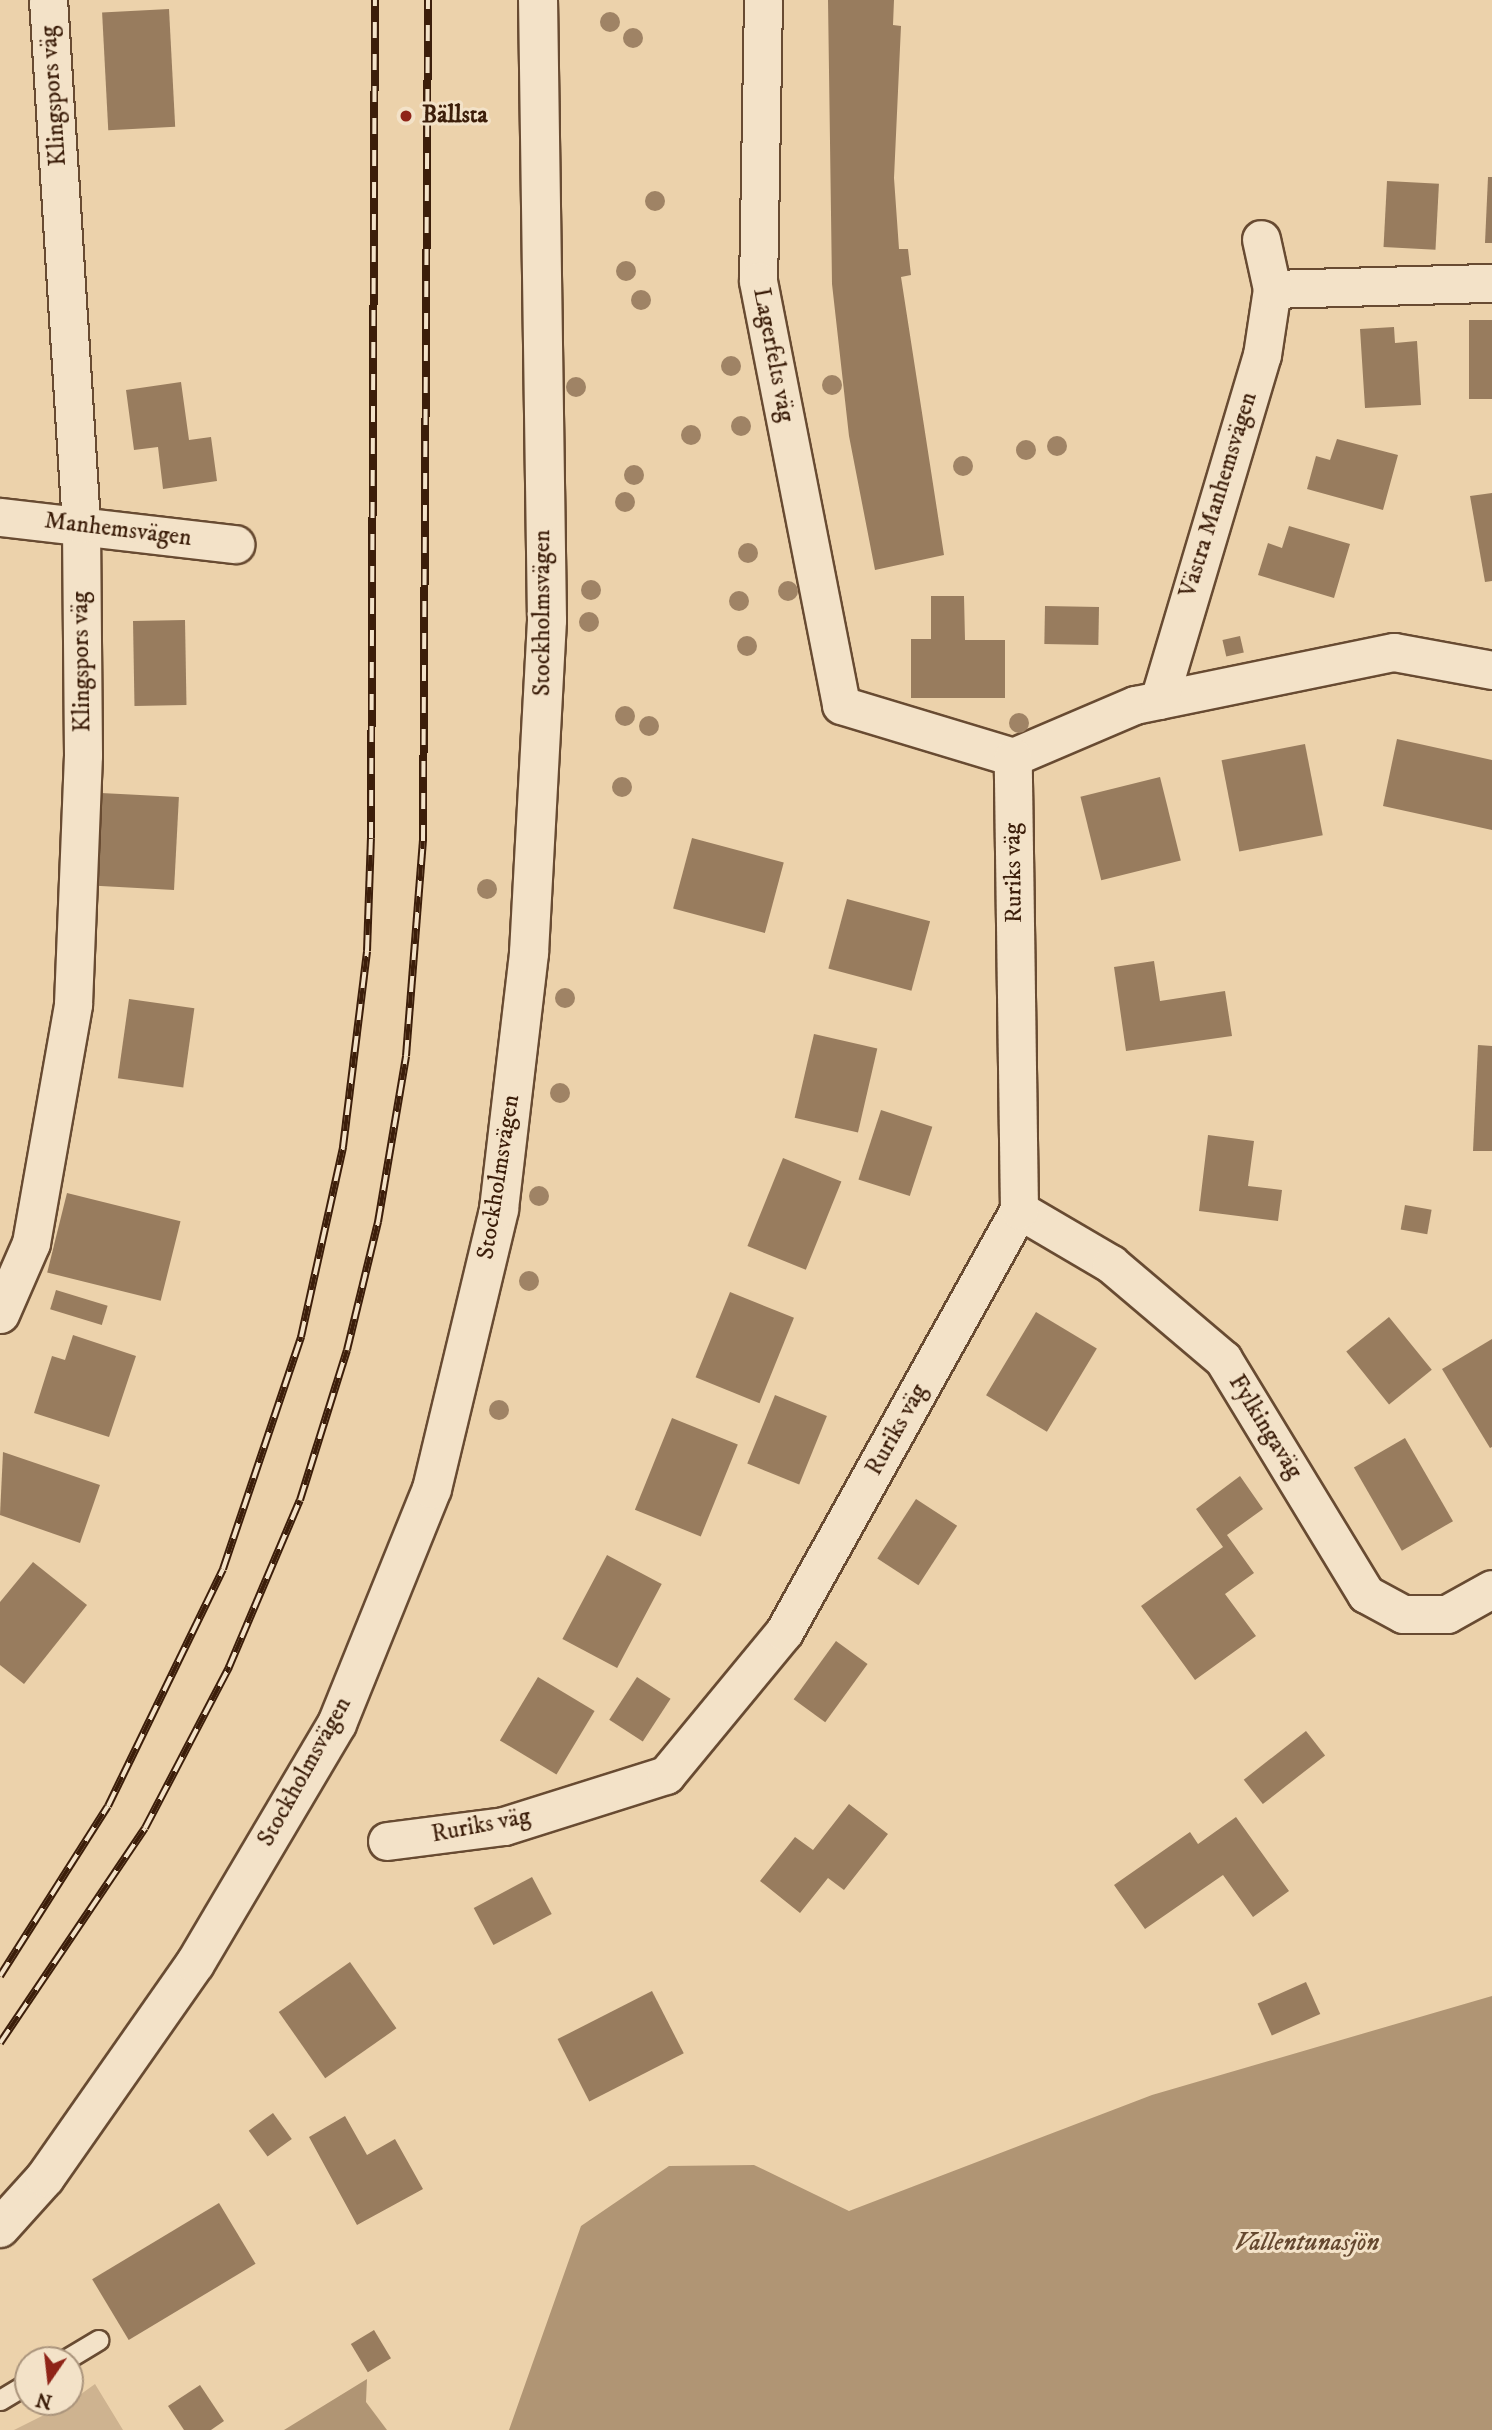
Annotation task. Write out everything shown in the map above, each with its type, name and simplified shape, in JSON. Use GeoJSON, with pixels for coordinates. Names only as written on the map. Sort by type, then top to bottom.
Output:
{"type":"FeatureCollection","features":[{"type":"Feature","properties":{"kind":"main road","name":"Stockholmsvägen"},"geometry":{"type":"LineString","coordinates":[[0,2228],[45,2178],[195,1964],[337,1724],[432,1489],[499,1209],[529,953],[547,620],[542,493],[538,0]]}},
{"type":"Feature","properties":{"kind":"street","name":"Klingspors väg"},"geometry":{"type":"LineString","coordinates":[[0,1314],[32,1243],[73,1004],[83,755],[81,524],[48,0]]}},
{"type":"Feature","properties":{"kind":"street","name":"Lagerfelts väg"},"geometry":{"type":"LineString","coordinates":[[763,0],[758,281],[841,705],[1013,757]]}},
{"type":"Feature","properties":{"kind":"street","name":"Västra Manhemsvägen"},"geometry":{"type":"LineString","coordinates":[[1159,701],[1262,355],[1272,289],[1261,239]]}},
{"type":"Feature","properties":{"kind":"street"},"geometry":{"type":"LineString","coordinates":[[1272,289],[1492,283]]}},
{"type":"Feature","properties":{"kind":"street","name":"Manhemsvägen"},"geometry":{"type":"LineString","coordinates":[[0,517],[81,524],[235,544]]}},
{"type":"Feature","properties":{"kind":"street"},"geometry":{"type":"LineString","coordinates":[[1013,757],[1159,701],[1394,652],[1492,670]]}},
{"type":"Feature","properties":{"kind":"street","name":"Ruriks väg"},"geometry":{"type":"LineString","coordinates":[[387,1841],[504,1826],[666,1775],[784,1632],[1018,1210],[1013,757]]}},
{"type":"Feature","properties":{"kind":"street","name":"Fylkingaväg"},"geometry":{"type":"LineString","coordinates":[[1018,1210],[1111,1264],[1223,1359],[1366,1594],[1403,1615],[1447,1614],[1492,1589]]}},
{"type":"Feature","properties":{"kind":"lane"},"geometry":{"type":"LineString","coordinates":[[84,2348],[98,2340]]}},
{"type":"Feature","properties":{"kind":"shaded area"},"geometry":{"type":"Polygon","coordinates":[[[95,2384],[123,2430],[14,2430],[42,2416],[84,2416],[84,2392],[95,2384]]]}},
{"type":"Feature","properties":{"kind":"water","name":"Vallentunasjön"},"geometry":{"type":"Polygon","coordinates":[[[1492,1996],[1492,2430],[509,2430],[581,2226],[669,2166],[754,2165],[849,2211],[1152,2095],[1492,1996]]]}},
{"type":"Feature","properties":{"kind":"water"},"geometry":{"type":"Polygon","coordinates":[[[367,2379],[366,2402],[387,2430],[284,2430],[367,2379]]]}},
{"type":"Feature","properties":{"kind":"building"},"geometry":{"type":"Polygon","coordinates":[[[828,0],[894,0],[893,25],[901,26],[894,178],[899,249],[908,249],[911,275],[901,277],[944,555],[875,570],[849,436],[832,284],[828,0]]]}},
{"type":"Feature","properties":{"kind":"building"},"geometry":{"type":"Polygon","coordinates":[[[169,9],[175,127],[108,130],[102,13],[169,9]]]}},
{"type":"Feature","properties":{"kind":"building"},"geometry":{"type":"Polygon","coordinates":[[[1488,177],[1492,177],[1492,243],[1485,243],[1488,177]]]}},
{"type":"Feature","properties":{"kind":"building"},"geometry":{"type":"Polygon","coordinates":[[[1387,181],[1439,184],[1435,250],[1384,247],[1387,181]]]}},
{"type":"Feature","properties":{"kind":"building"},"geometry":{"type":"Polygon","coordinates":[[[1469,320],[1492,320],[1492,399],[1469,399],[1469,320]]]}},
{"type":"Feature","properties":{"kind":"building"},"geometry":{"type":"Polygon","coordinates":[[[1394,327],[1395,343],[1417,341],[1421,405],[1365,408],[1360,329],[1394,327]]]}},
{"type":"Feature","properties":{"kind":"building"},"geometry":{"type":"Polygon","coordinates":[[[181,382],[189,440],[211,437],[217,481],[163,489],[158,447],[134,450],[126,390],[181,382]]]}},
{"type":"Feature","properties":{"kind":"building"},"geometry":{"type":"Polygon","coordinates":[[[1337,439],[1398,455],[1383,510],[1307,489],[1316,456],[1330,460],[1337,439]]]}},
{"type":"Feature","properties":{"kind":"building"},"geometry":{"type":"Polygon","coordinates":[[[1492,493],[1492,581],[1485,582],[1470,496],[1492,493]]]}},
{"type":"Feature","properties":{"kind":"building"},"geometry":{"type":"Polygon","coordinates":[[[1289,526],[1350,544],[1334,598],[1258,575],[1268,543],[1282,548],[1289,526]]]}},
{"type":"Feature","properties":{"kind":"building"},"geometry":{"type":"Polygon","coordinates":[[[931,596],[964,596],[965,640],[1005,640],[1005,698],[911,698],[911,639],[931,639],[931,596]]]}},
{"type":"Feature","properties":{"kind":"building"},"geometry":{"type":"Polygon","coordinates":[[[1045,606],[1099,607],[1098,645],[1044,644],[1045,606]]]}},
{"type":"Feature","properties":{"kind":"building"},"geometry":{"type":"Polygon","coordinates":[[[185,620],[186,705],[134,706],[133,621],[185,620]]]}},
{"type":"Feature","properties":{"kind":"building"},"geometry":{"type":"Polygon","coordinates":[[[1240,636],[1244,653],[1226,657],[1222,640],[1240,636]]]}},
{"type":"Feature","properties":{"kind":"building"},"geometry":{"type":"Polygon","coordinates":[[[1397,739],[1492,760],[1492,830],[1383,806],[1397,739]]]}},
{"type":"Feature","properties":{"kind":"building"},"geometry":{"type":"Polygon","coordinates":[[[1305,744],[1323,835],[1239,852],[1222,760],[1305,744]]]}},
{"type":"Feature","properties":{"kind":"building"},"geometry":{"type":"Polygon","coordinates":[[[1160,777],[1181,860],[1101,880],[1080,797],[1160,777]]]}},
{"type":"Feature","properties":{"kind":"building"},"geometry":{"type":"Polygon","coordinates":[[[101,793],[179,797],[174,890],[96,886],[101,793]]]}},
{"type":"Feature","properties":{"kind":"building"},"geometry":{"type":"Polygon","coordinates":[[[692,838],[784,863],[765,933],[673,909],[692,838]]]}},
{"type":"Feature","properties":{"kind":"building"},"geometry":{"type":"Polygon","coordinates":[[[847,899],[930,921],[911,991],[828,969],[847,899]]]}},
{"type":"Feature","properties":{"kind":"building"},"geometry":{"type":"Polygon","coordinates":[[[1154,961],[1160,1001],[1225,991],[1232,1036],[1126,1051],[1114,967],[1154,961]]]}},
{"type":"Feature","properties":{"kind":"building"},"geometry":{"type":"Polygon","coordinates":[[[129,999],[194,1008],[183,1087],[118,1078],[129,999]]]}},
{"type":"Feature","properties":{"kind":"building"},"geometry":{"type":"Polygon","coordinates":[[[814,1034],[877,1049],[858,1132],[795,1118],[814,1034]]]}},
{"type":"Feature","properties":{"kind":"building"},"geometry":{"type":"Polygon","coordinates":[[[1478,1045],[1492,1046],[1492,1151],[1473,1151],[1478,1045]]]}},
{"type":"Feature","properties":{"kind":"building"},"geometry":{"type":"Polygon","coordinates":[[[881,1110],[932,1127],[910,1196],[858,1179],[881,1110]]]}},
{"type":"Feature","properties":{"kind":"building"},"geometry":{"type":"Polygon","coordinates":[[[1208,1135],[1254,1141],[1248,1186],[1282,1190],[1278,1221],[1199,1211],[1208,1135]]]}},
{"type":"Feature","properties":{"kind":"building"},"geometry":{"type":"Polygon","coordinates":[[[783,1158],[841,1182],[806,1270],[747,1246],[783,1158]]]}},
{"type":"Feature","properties":{"kind":"building"},"geometry":{"type":"Polygon","coordinates":[[[67,1193],[181,1221],[161,1301],[47,1273],[67,1193]]]}},
{"type":"Feature","properties":{"kind":"building"},"geometry":{"type":"Polygon","coordinates":[[[1405,1205],[1432,1210],[1427,1234],[1401,1230],[1405,1205]]]}},
{"type":"Feature","properties":{"kind":"building"},"geometry":{"type":"Polygon","coordinates":[[[56,1290],[108,1306],[102,1325],[50,1309],[56,1290]]]}},
{"type":"Feature","properties":{"kind":"building"},"geometry":{"type":"Polygon","coordinates":[[[730,1292],[794,1318],[760,1403],[696,1377],[730,1292]]]}},
{"type":"Feature","properties":{"kind":"building"},"geometry":{"type":"Polygon","coordinates":[[[1036,1312],[1097,1349],[1047,1432],[986,1395],[1036,1312]]]}},
{"type":"Feature","properties":{"kind":"building"},"geometry":{"type":"Polygon","coordinates":[[[1389,1317],[1432,1370],[1389,1404],[1346,1352],[1389,1317]]]}},
{"type":"Feature","properties":{"kind":"building"},"geometry":{"type":"Polygon","coordinates":[[[73,1335],[136,1356],[109,1437],[34,1413],[52,1356],[65,1360],[73,1335]]]}},
{"type":"Feature","properties":{"kind":"building"},"geometry":{"type":"Polygon","coordinates":[[[1492,1339],[1492,1447],[1490,1448],[1442,1369],[1492,1339]]]}},
{"type":"Feature","properties":{"kind":"building"},"geometry":{"type":"Polygon","coordinates":[[[775,1395],[827,1416],[799,1485],[747,1464],[775,1395]]]}},
{"type":"Feature","properties":{"kind":"building"},"geometry":{"type":"Polygon","coordinates":[[[672,1418],[738,1445],[701,1536],[635,1510],[672,1418]]]}},
{"type":"Feature","properties":{"kind":"building"},"geometry":{"type":"Polygon","coordinates":[[[1405,1438],[1453,1521],[1402,1551],[1354,1468],[1405,1438]]]}},
{"type":"Feature","properties":{"kind":"building"},"geometry":{"type":"Polygon","coordinates":[[[3,1452],[100,1485],[80,1543],[0,1515],[3,1452]]]}},
{"type":"Feature","properties":{"kind":"building"},"geometry":{"type":"Polygon","coordinates":[[[1240,1476],[1263,1509],[1227,1535],[1254,1573],[1225,1594],[1256,1636],[1195,1680],[1141,1606],[1223,1547],[1196,1509],[1240,1476]]]}},
{"type":"Feature","properties":{"kind":"building"},"geometry":{"type":"Polygon","coordinates":[[[916,1499],[957,1526],[918,1585],[877,1559],[916,1499]]]}},
{"type":"Feature","properties":{"kind":"building"},"geometry":{"type":"Polygon","coordinates":[[[607,1555],[662,1584],[617,1668],[562,1639],[607,1555]]]}},
{"type":"Feature","properties":{"kind":"building"},"geometry":{"type":"Polygon","coordinates":[[[33,1562],[87,1605],[24,1684],[0,1665],[0,1602],[33,1562]]]}},
{"type":"Feature","properties":{"kind":"building"},"geometry":{"type":"Polygon","coordinates":[[[836,1641],[868,1664],[825,1722],[794,1699],[836,1641]]]}},
{"type":"Feature","properties":{"kind":"building"},"geometry":{"type":"Polygon","coordinates":[[[538,1677],[595,1711],[556,1774],[500,1740],[538,1677]]]}},
{"type":"Feature","properties":{"kind":"building"},"geometry":{"type":"Polygon","coordinates":[[[637,1677],[671,1699],[643,1742],[609,1720],[637,1677]]]}},
{"type":"Feature","properties":{"kind":"building"},"geometry":{"type":"Polygon","coordinates":[[[1306,1731],[1325,1755],[1263,1804],[1244,1780],[1306,1731]]]}},
{"type":"Feature","properties":{"kind":"building"},"geometry":{"type":"Polygon","coordinates":[[[849,1804],[888,1834],[844,1890],[828,1878],[800,1913],[760,1881],[795,1837],[813,1850],[849,1804]]]}},
{"type":"Feature","properties":{"kind":"building"},"geometry":{"type":"Polygon","coordinates":[[[1236,1817],[1289,1891],[1253,1917],[1223,1875],[1145,1929],[1114,1885],[1190,1832],[1198,1844],[1236,1817]]]}},
{"type":"Feature","properties":{"kind":"building"},"geometry":{"type":"Polygon","coordinates":[[[532,1877],[552,1914],[493,1945],[474,1908],[532,1877]]]}},
{"type":"Feature","properties":{"kind":"building"},"geometry":{"type":"Polygon","coordinates":[[[350,1962],[396,2028],[325,2078],[279,2012],[350,1962]]]}},
{"type":"Feature","properties":{"kind":"building"},"geometry":{"type":"Polygon","coordinates":[[[1306,1982],[1320,2014],[1272,2036],[1258,2004],[1306,1982]]]}},
{"type":"Feature","properties":{"kind":"building"},"geometry":{"type":"Polygon","coordinates":[[[652,1991],[684,2053],[589,2101],[558,2039],[652,1991]]]}},
{"type":"Feature","properties":{"kind":"building"},"geometry":{"type":"Polygon","coordinates":[[[273,2113],[292,2139],[268,2157],[249,2131],[273,2113]]]}},
{"type":"Feature","properties":{"kind":"building"},"geometry":{"type":"Polygon","coordinates":[[[345,2116],[367,2155],[395,2139],[423,2189],[357,2225],[309,2137],[345,2116]]]}},
{"type":"Feature","properties":{"kind":"building"},"geometry":{"type":"Polygon","coordinates":[[[219,2203],[256,2264],[129,2340],[92,2279],[219,2203]]]}},
{"type":"Feature","properties":{"kind":"building"},"geometry":{"type":"Polygon","coordinates":[[[374,2330],[391,2358],[368,2372],[351,2344],[374,2330]]]}},
{"type":"Feature","properties":{"kind":"building"},"geometry":{"type":"Polygon","coordinates":[[[200,2385],[224,2421],[211,2430],[184,2430],[168,2406],[200,2385]]]}},
{"type":"Feature","properties":{"kind":"railway"},"geometry":{"type":"LineString","coordinates":[[0,1976],[108,1806],[223,1569],[301,1337],[343,1147],[367,951],[371,838],[375,0]]}},
{"type":"Feature","properties":{"kind":"railway"},"geometry":{"type":"LineString","coordinates":[[0,2043],[145,1828],[229,1667],[300,1500],[347,1350],[378,1222],[406,1056],[423,841],[428,0]]}},
{"type":"Feature","properties":{"kind":"place","name":"Bällsta"},"geometry":{"type":"Point","coordinates":[406,116]}}]}
